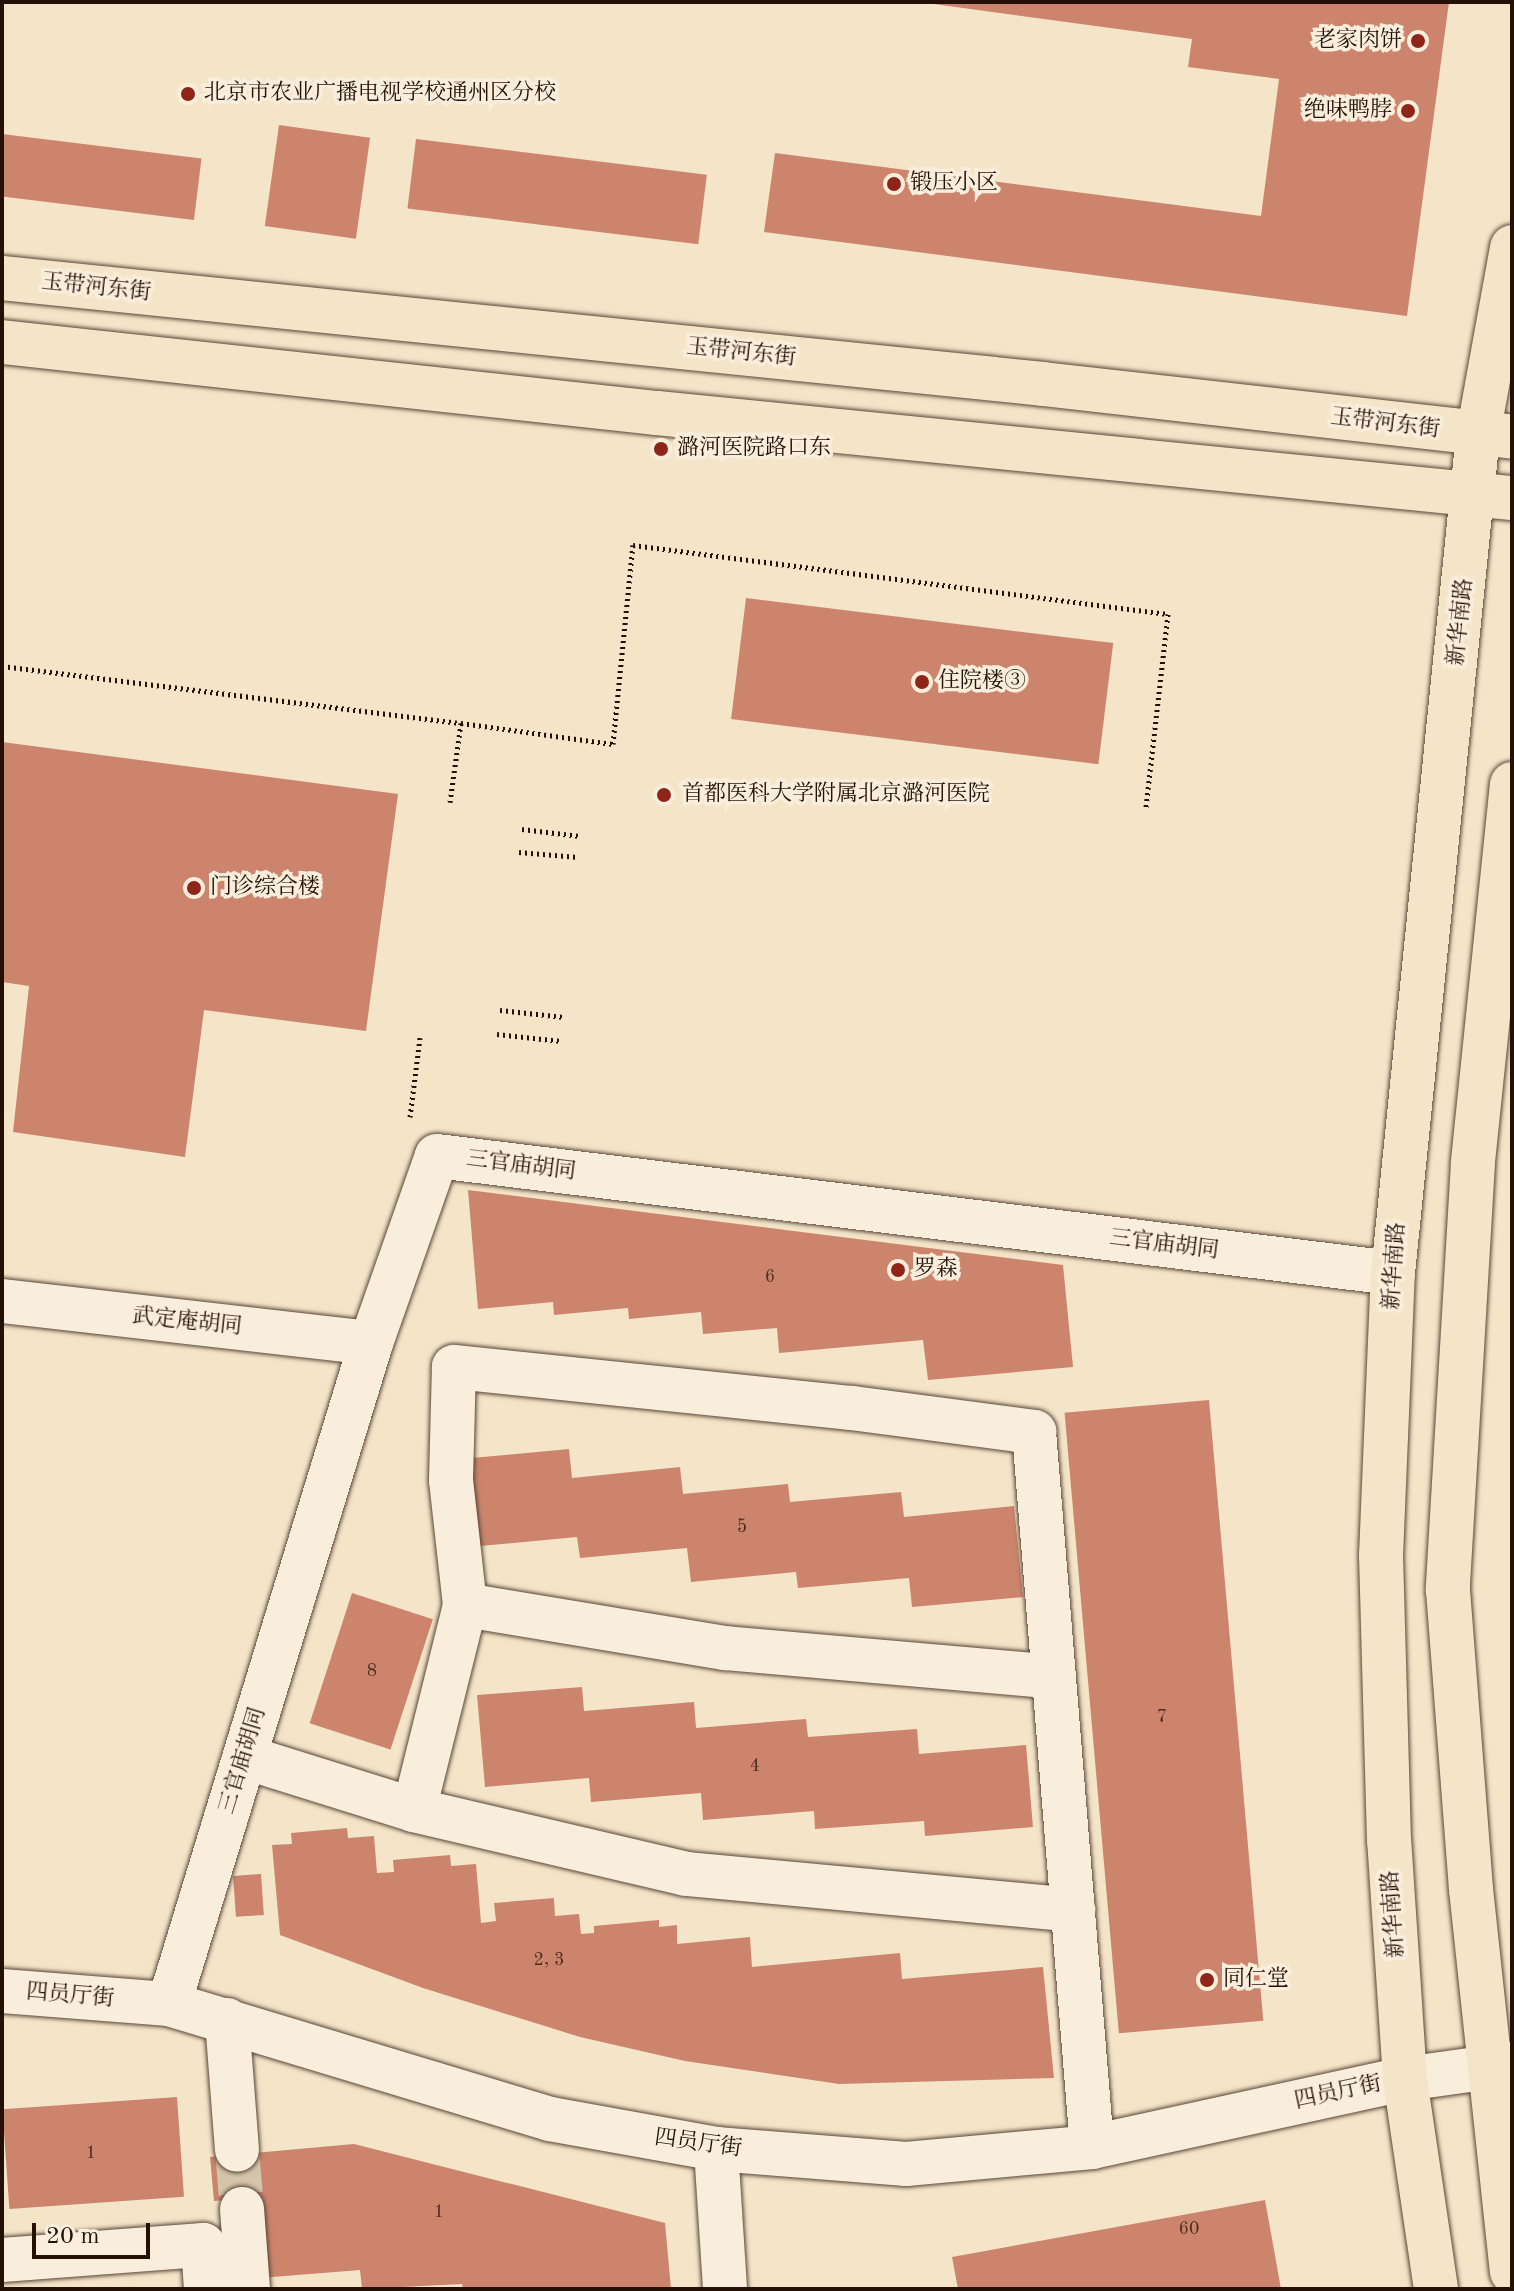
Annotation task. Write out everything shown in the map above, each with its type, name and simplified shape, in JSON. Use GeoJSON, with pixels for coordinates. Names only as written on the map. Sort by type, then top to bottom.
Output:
{"type":"FeatureCollection","features":[{"type":"Feature","properties":{"kind":"main road","name":"新华南路"},"geometry":{"type":"LineString","coordinates":[[1436,2289],[1405,2079],[1389,1841],[1381,1556],[1393,1273],[1493,496],[1495,436],[1512,247]]}},
{"type":"Feature","properties":{"kind":"main road","name":"玉带河东街"},"geometry":{"type":"LineString","coordinates":[[2,278],[1043,384],[1495,436]]}},
{"type":"Feature","properties":{"kind":"main road"},"geometry":{"type":"LineString","coordinates":[[2,342],[657,413],[1493,496]]}},
{"type":"Feature","properties":{"kind":"main road"},"geometry":{"type":"LineString","coordinates":[[1512,784],[1473,1163],[1448,1590],[1500,2065],[1512,2272]]}},
{"type":"Feature","properties":{"kind":"street","name":"三官庙胡同"},"geometry":{"type":"LineString","coordinates":[[169,2004],[371,1343],[437,1156],[1393,1273]]}},
{"type":"Feature","properties":{"kind":"street","name":"武定庵胡同"},"geometry":{"type":"LineString","coordinates":[[2,1301],[371,1343]]}},
{"type":"Feature","properties":{"kind":"street"},"geometry":{"type":"LineString","coordinates":[[414,1810],[465,1605],[451,1480],[454,1367],[852,1408],[1034,1432],[1092,2147]]}},
{"type":"Feature","properties":{"kind":"street"},"geometry":{"type":"LineString","coordinates":[[465,1605],[725,1648],[1054,1677]]}},
{"type":"Feature","properties":{"kind":"street"},"geometry":{"type":"LineString","coordinates":[[245,1757],[414,1810],[686,1874],[1073,1910]]}},
{"type":"Feature","properties":{"kind":"street","name":"四员厅街"},"geometry":{"type":"LineString","coordinates":[[2,1991],[169,2004],[550,2119],[716,2149],[906,2164],[1092,2147],[1405,2079],[1500,2065]]}},
{"type":"Feature","properties":{"kind":"street"},"geometry":{"type":"LineString","coordinates":[[227,2020],[237,2150]]}},
{"type":"Feature","properties":{"kind":"street"},"geometry":{"type":"LineString","coordinates":[[716,2149],[725,2289]]}},
{"type":"Feature","properties":{"kind":"street"},"geometry":{"type":"LineString","coordinates":[[242,2209],[248,2289]]}},
{"type":"Feature","properties":{"kind":"street"},"geometry":{"type":"LineString","coordinates":[[2,2260],[203,2245],[206,2289]]}},
{"type":"Feature","properties":{"kind":"path"},"geometry":{"type":"LineString","coordinates":[[2,666],[613,744],[633,545],[1168,614],[1146,808]]}},
{"type":"Feature","properties":{"kind":"path"},"geometry":{"type":"LineString","coordinates":[[450,802],[461,723]]}},
{"type":"Feature","properties":{"kind":"path"},"geometry":{"type":"LineString","coordinates":[[522,829],[580,836]]}},
{"type":"Feature","properties":{"kind":"path"},"geometry":{"type":"LineString","coordinates":[[519,852],[578,857]]}},
{"type":"Feature","properties":{"kind":"path"},"geometry":{"type":"LineString","coordinates":[[500,1010],[564,1017]]}},
{"type":"Feature","properties":{"kind":"path"},"geometry":{"type":"LineString","coordinates":[[497,1034],[562,1041]]}},
{"type":"Feature","properties":{"kind":"path"},"geometry":{"type":"LineString","coordinates":[[410,1117],[420,1038]]}},
{"type":"Feature","properties":{"kind":"building","name":"锻压小区"},"geometry":{"type":"Polygon","coordinates":[[[919,2],[1449,2],[1407,316],[764,232],[775,153],[1261,216],[1279,79],[1188,67],[1192,39],[919,2]]]}},
{"type":"Feature","properties":{"kind":"building"},"geometry":{"type":"Polygon","coordinates":[[[279,125],[370,138],[356,239],[265,226],[279,125]]]}},
{"type":"Feature","properties":{"kind":"building"},"geometry":{"type":"Polygon","coordinates":[[[2,134],[202,158],[194,220],[2,196],[2,134]]]}},
{"type":"Feature","properties":{"kind":"building"},"geometry":{"type":"Polygon","coordinates":[[[416,139],[707,175],[698,244],[407,208],[416,139]]]}},
{"type":"Feature","properties":{"kind":"building","name":"住院楼③"},"geometry":{"type":"Polygon","coordinates":[[[746,598],[1113,643],[1098,764],[731,719],[746,598]]]}},
{"type":"Feature","properties":{"kind":"building","name":"门诊综合楼"},"geometry":{"type":"Polygon","coordinates":[[[2,742],[398,794],[366,1031],[204,1010],[185,1157],[13,1132],[29,986],[2,982],[2,742]]]}},
{"type":"Feature","properties":{"kind":"building"},"geometry":{"type":"Polygon","coordinates":[[[468,1190],[1063,1265],[1073,1367],[928,1380],[923,1340],[779,1353],[777,1328],[703,1334],[701,1312],[629,1319],[628,1308],[554,1315],[553,1302],[478,1309],[468,1190]]]}},
{"type":"Feature","properties":{"kind":"building"},"geometry":{"type":"Polygon","coordinates":[[[1209,1400],[1263,2021],[1119,2033],[1065,1413],[1209,1400]]]}},
{"type":"Feature","properties":{"kind":"building"},"geometry":{"type":"Polygon","coordinates":[[[569,1449],[572,1478],[680,1467],[683,1494],[788,1484],[790,1502],[901,1492],[904,1517],[1014,1506],[1023,1597],[912,1607],[909,1578],[798,1588],[796,1572],[691,1582],[687,1548],[580,1558],[577,1537],[470,1547],[461,1459],[569,1449]]]}},
{"type":"Feature","properties":{"kind":"building"},"geometry":{"type":"Polygon","coordinates":[[[352,1593],[433,1619],[391,1750],[310,1723],[352,1593]]]}},
{"type":"Feature","properties":{"kind":"building"},"geometry":{"type":"Polygon","coordinates":[[[582,1687],[584,1711],[694,1702],[696,1728],[806,1719],[808,1737],[917,1729],[919,1754],[1026,1745],[1033,1827],[925,1836],[924,1821],[815,1829],[814,1811],[703,1820],[701,1793],[591,1802],[589,1778],[485,1787],[477,1695],[582,1687]]]}},
{"type":"Feature","properties":{"kind":"building"},"geometry":{"type":"Polygon","coordinates":[[[347,1828],[348,1838],[374,1836],[377,1873],[394,1872],[393,1860],[450,1855],[451,1866],[476,1864],[481,1923],[496,1921],[494,1903],[554,1898],[555,1916],[579,1914],[581,1934],[594,1933],[594,1926],[659,1920],[659,1927],[677,1925],[677,1944],[750,1937],[752,1967],[900,1953],[902,1979],[1043,1967],[1054,2078],[839,2084],[685,2061],[580,2037],[423,1988],[280,1935],[272,1845],[292,1844],[291,1833],[347,1828]]]}},
{"type":"Feature","properties":{"kind":"building"},"geometry":{"type":"Polygon","coordinates":[[[261,1874],[264,1915],[236,1917],[233,1876],[261,1874]]]}},
{"type":"Feature","properties":{"kind":"building"},"geometry":{"type":"Polygon","coordinates":[[[177,2097],[184,2197],[9,2209],[2,2109],[177,2097]]]}},
{"type":"Feature","properties":{"kind":"building"},"geometry":{"type":"Polygon","coordinates":[[[354,2144],[665,2223],[671,2289],[463,2289],[462,2284],[362,2289],[360,2270],[260,2278],[253,2198],[214,2201],[210,2157],[354,2144]]]}},
{"type":"Feature","properties":{"kind":"building"},"geometry":{"type":"Polygon","coordinates":[[[1265,2200],[1281,2289],[958,2289],[952,2257],[1265,2200]]]}},
{"type":"Feature","properties":{"kind":"tunnel"},"geometry":{"type":"LineString","coordinates":[[237,2150],[242,2209]]}},
{"type":"Feature","properties":{"kind":"place","name":"老家肉饼"},"geometry":{"type":"Point","coordinates":[1418,41]}},
{"type":"Feature","properties":{"kind":"place","name":"北京市农业广播电视学校通州区分校"},"geometry":{"type":"Point","coordinates":[188,94]}},
{"type":"Feature","properties":{"kind":"place","name":"绝味鸭脖"},"geometry":{"type":"Point","coordinates":[1408,111]}},
{"type":"Feature","properties":{"kind":"place","name":"锻压小区"},"geometry":{"type":"Point","coordinates":[894,184]}},
{"type":"Feature","properties":{"kind":"place","name":"潞河医院路口东"},"geometry":{"type":"Point","coordinates":[661,449]}},
{"type":"Feature","properties":{"kind":"place","name":"住院楼③"},"geometry":{"type":"Point","coordinates":[922,682]}},
{"type":"Feature","properties":{"kind":"place","name":"首都医科大学附属北京潞河医院"},"geometry":{"type":"Point","coordinates":[664,795]}},
{"type":"Feature","properties":{"kind":"place","name":"门诊综合楼"},"geometry":{"type":"Point","coordinates":[194,888]}},
{"type":"Feature","properties":{"kind":"place","name":"罗森"},"geometry":{"type":"Point","coordinates":[898,1270]}},
{"type":"Feature","properties":{"kind":"place","name":"同仁堂"},"geometry":{"type":"Point","coordinates":[1207,1980]}}]}
